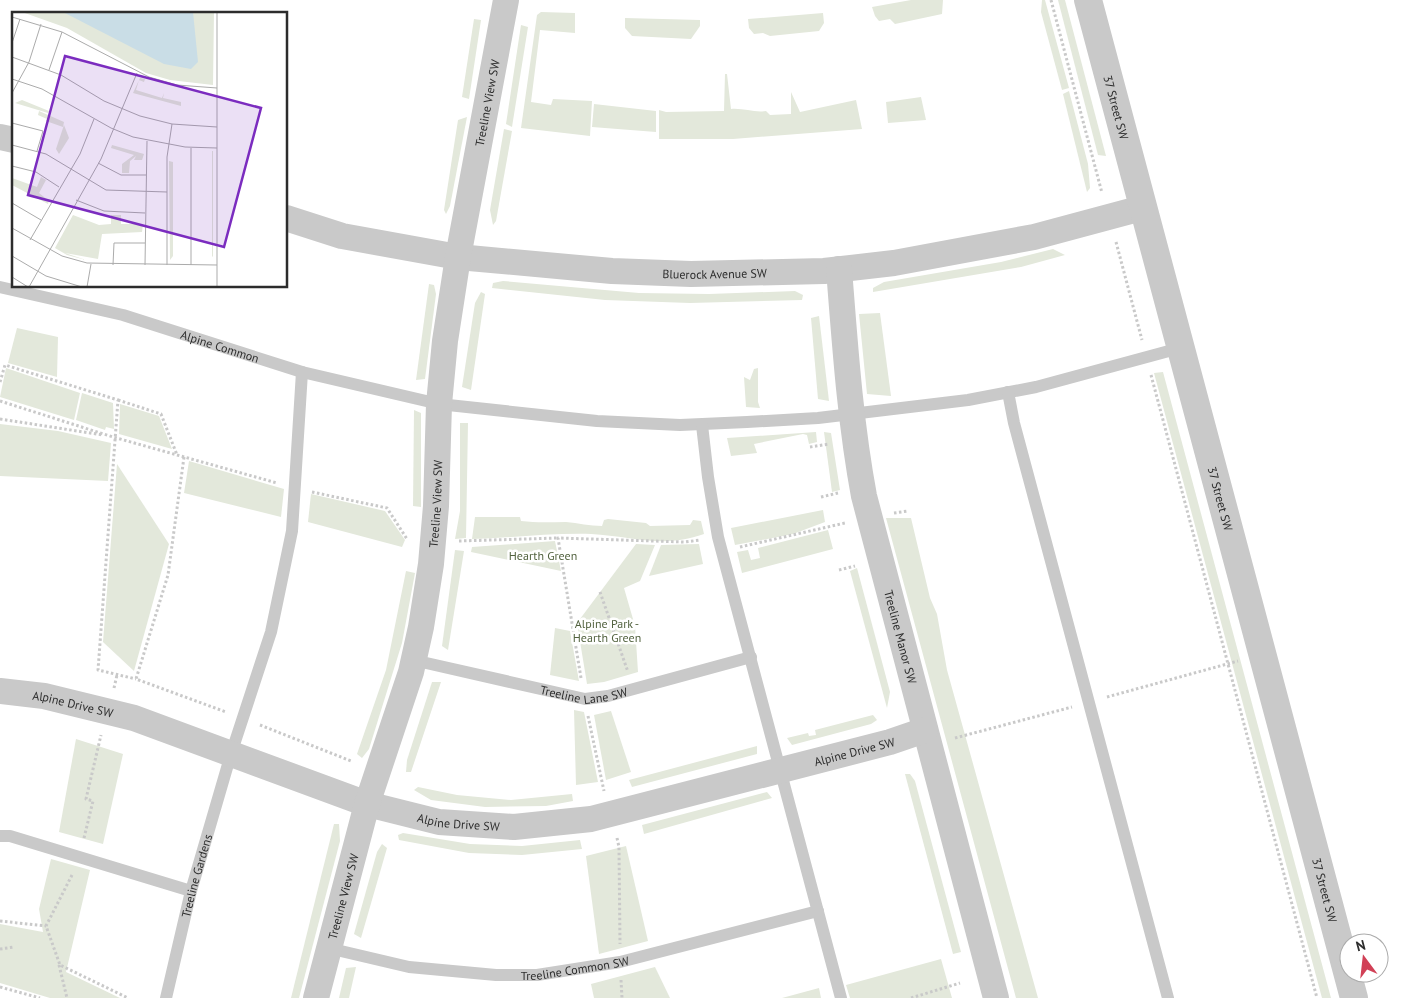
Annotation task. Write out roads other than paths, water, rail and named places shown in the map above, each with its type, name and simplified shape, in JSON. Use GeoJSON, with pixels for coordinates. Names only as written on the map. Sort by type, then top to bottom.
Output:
{"type":"FeatureCollection","features":[{"type":"Feature","properties":{"kind":"street","name":"Treeline View SW"},"geometry":{"type":"LineString","coordinates":[[316,998],[367,804],[413,660],[421,627],[420,541],[439,404],[445,341],[458,257],[506,0]]}},
{"type":"Feature","properties":{"kind":"street","name":"37 Street SW"},"geometry":{"type":"LineString","coordinates":[[1088,0],[1354,998]]}},
{"type":"Feature","properties":{"kind":"street","name":"Bluerock Avenue SW"},"geometry":{"type":"LineString","coordinates":[[288,219],[342,236],[458,257],[612,271],[691,274],[839,269],[966,251],[1034,237],[1142,208]]}},
{"type":"Feature","properties":{"kind":"street","name":"Treeline Manor SW"},"geometry":{"type":"LineString","coordinates":[[839,269],[855,449],[869,517],[996,998]]}},
{"type":"Feature","properties":{"kind":"street","name":"Alpine Drive SW"},"geometry":{"type":"LineString","coordinates":[[0,692],[44,696],[134,718],[367,804],[440,822],[514,827],[591,819],[890,742],[925,730]]}},
{"type":"Feature","properties":{"kind":"lane","name":"Alpine Common"},"geometry":{"type":"LineString","coordinates":[[0,287],[123,315],[302,372],[439,404]]}},
{"type":"Feature","properties":{"kind":"lane"},"geometry":{"type":"LineString","coordinates":[[439,404],[597,421],[702,425],[802,419],[968,400],[1036,387],[1180,348]]}},
{"type":"Feature","properties":{"kind":"lane","name":"Treeline Gardens"},"geometry":{"type":"LineString","coordinates":[[166,998],[191,891],[230,754],[271,632],[292,531],[302,372]]}},
{"type":"Feature","properties":{"kind":"lane"},"geometry":{"type":"LineString","coordinates":[[1008,392],[1015,428],[1168,998]]}},
{"type":"Feature","properties":{"kind":"lane"},"geometry":{"type":"LineString","coordinates":[[702,425],[718,537],[752,657],[842,998]]}},
{"type":"Feature","properties":{"kind":"lane","name":"Treeline Lane SW"},"geometry":{"type":"LineString","coordinates":[[413,660],[585,700],[634,689],[752,657]]}},
{"type":"Feature","properties":{"kind":"lane"},"geometry":{"type":"LineString","coordinates":[[0,836],[10,836],[191,891]]}},
{"type":"Feature","properties":{"kind":"lane","name":"Treeline Common SW"},"geometry":{"type":"LineString","coordinates":[[328,948],[409,967],[496,975],[537,975],[620,962],[818,910]]}},
{"type":"Feature","properties":{"kind":"park label","name":"Hearth Green"},"geometry":{"type":"Point","coordinates":[543,555]}},
{"type":"Feature","properties":{"kind":"park label","name":"Alpine Park - Hearth Green"},"geometry":{"type":"Point","coordinates":[607,630]}}]}
